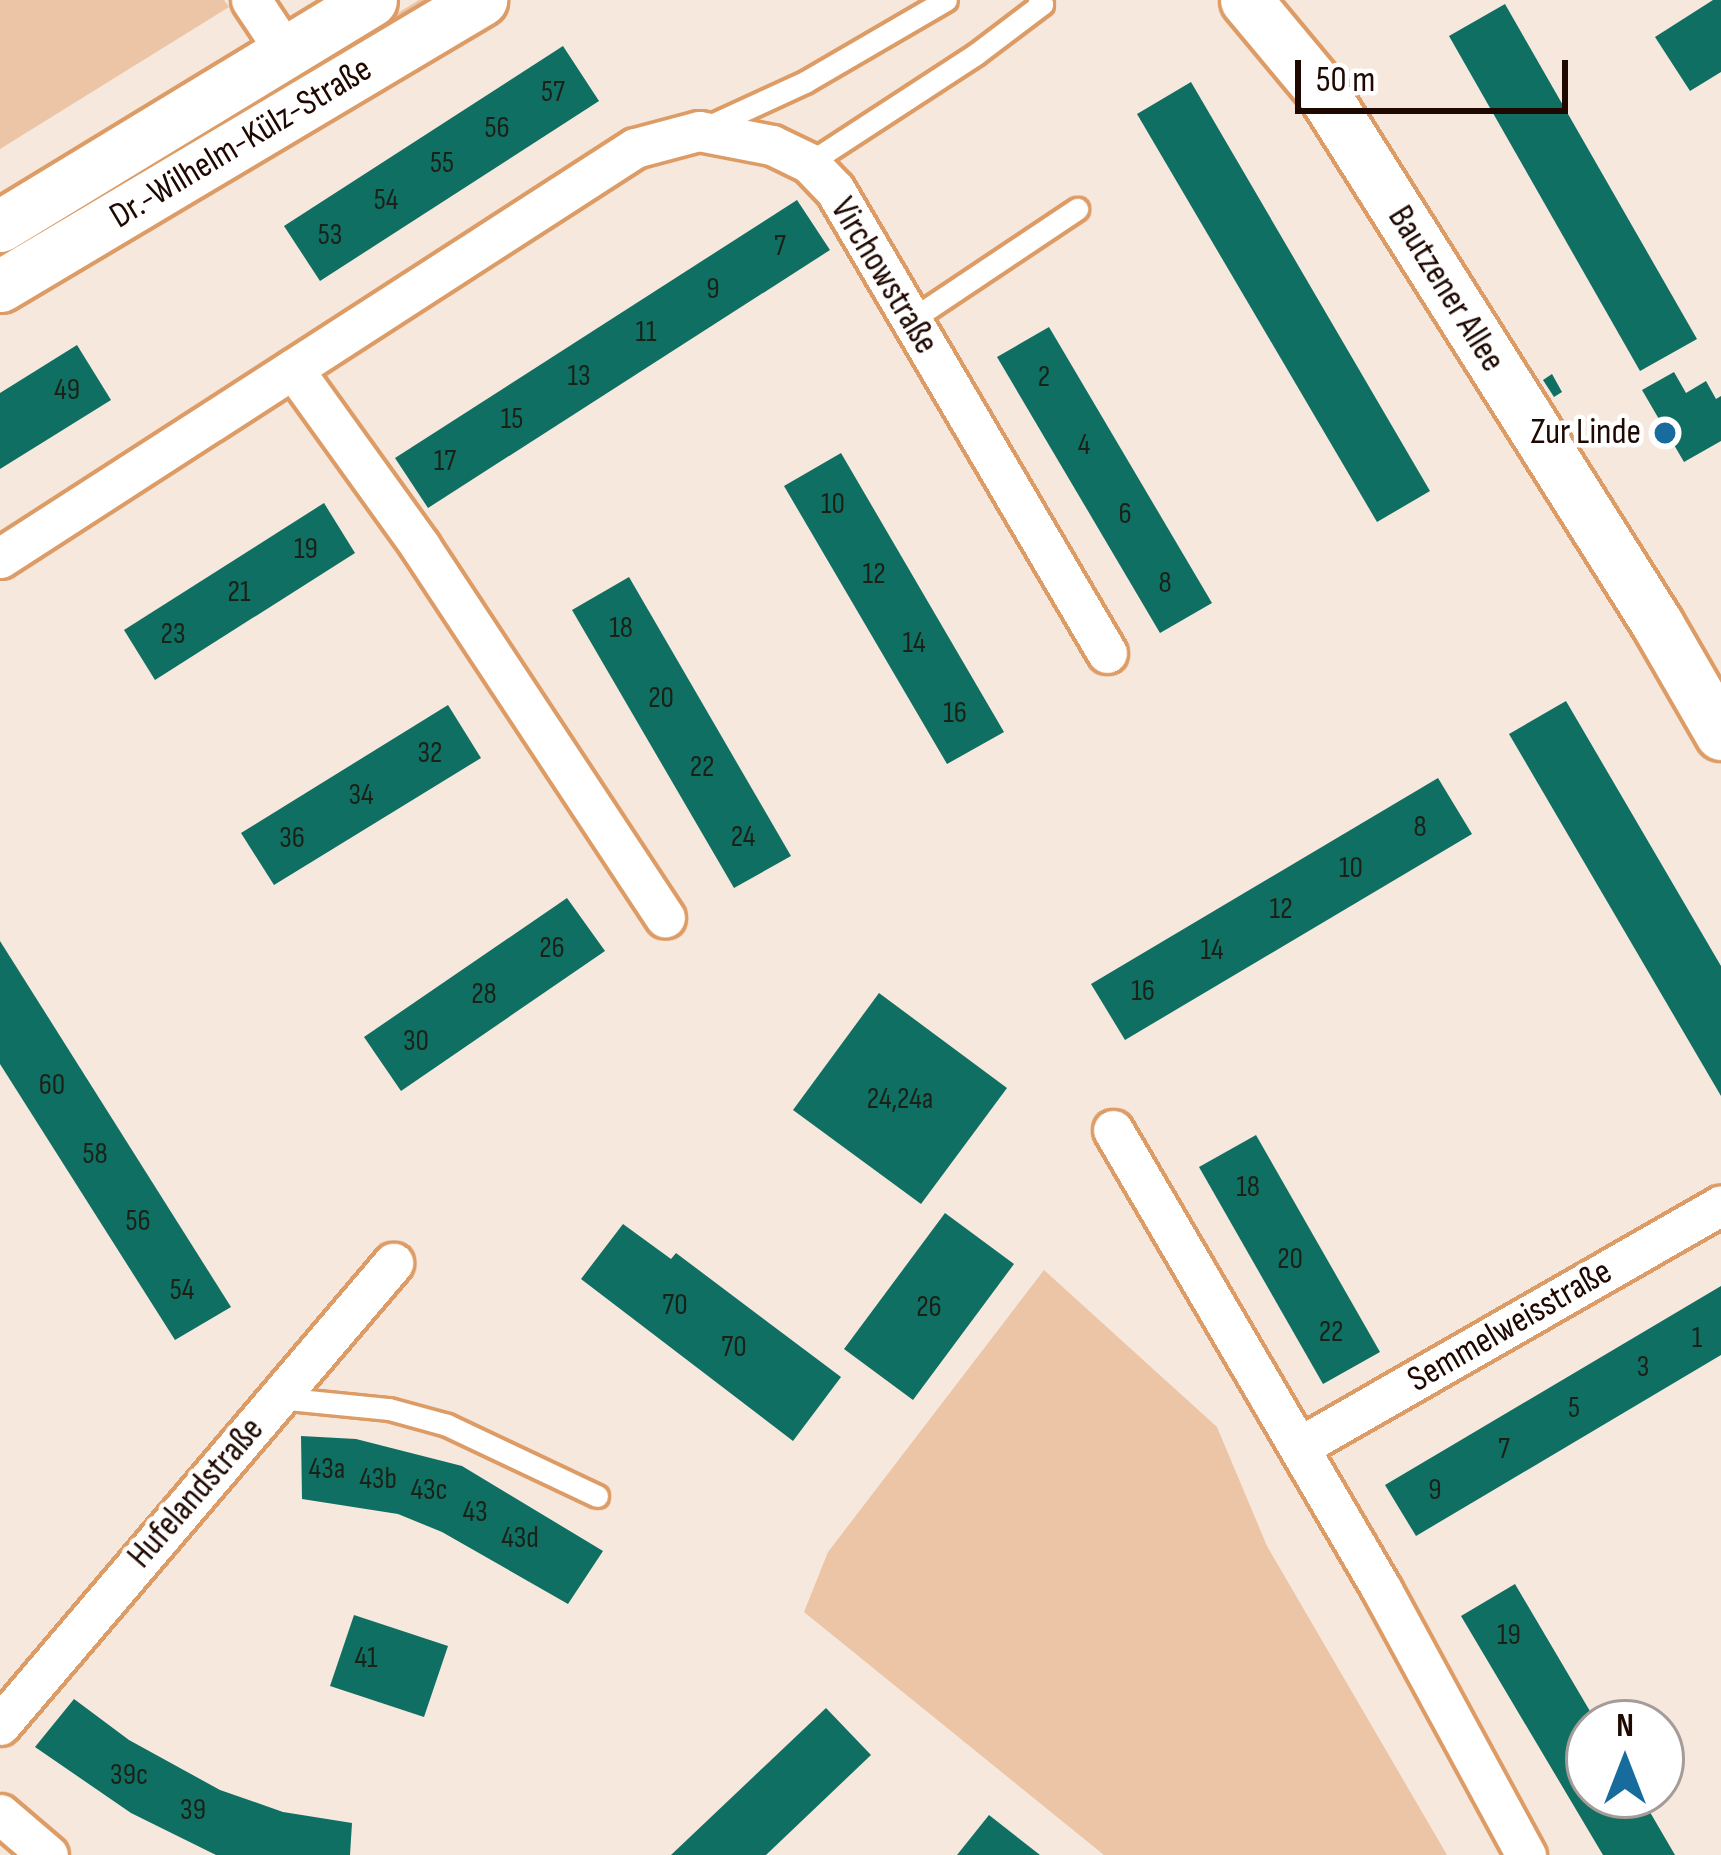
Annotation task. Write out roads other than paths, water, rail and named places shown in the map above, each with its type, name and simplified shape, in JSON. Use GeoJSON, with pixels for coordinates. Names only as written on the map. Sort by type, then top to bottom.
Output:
{"type":"FeatureCollection","features":[{"type":"Feature","properties":{"kind":"street"},"geometry":{"type":"LineString","coordinates":[[250,0],[285,51]]}},
{"type":"Feature","properties":{"kind":"street","name":"Dr.-Wilhelm-Külz-Straße"},"geometry":{"type":"LineString","coordinates":[[0,226],[370,0]]}},
{"type":"Feature","properties":{"kind":"street","name":"Dr.-Wilhelm-Külz-Straße"},"geometry":{"type":"LineString","coordinates":[[0,286],[481,0]]}},
{"type":"Feature","properties":{"kind":"street","name":"Bautzener Allee"},"geometry":{"type":"LineString","coordinates":[[1246,0],[1321,90],[1658,625],[1721,734]]}},
{"type":"Feature","properties":{"kind":"street","name":"Bautzener Allee"},"geometry":{"type":"LineString","coordinates":[[1283,0],[1321,90]]}},
{"type":"Feature","properties":{"kind":"street","name":"Virchowstraße"},"geometry":{"type":"LineString","coordinates":[[0,558],[635,148],[699,131],[741,135],[809,163],[835,190],[1107,653]]}},
{"type":"Feature","properties":{"kind":"street"},"geometry":{"type":"LineString","coordinates":[[293,369],[420,546],[665,917]]}},
{"type":"Feature","properties":{"kind":"street"},"geometry":{"type":"LineString","coordinates":[[1113,1130],[1299,1447],[1526,1855]]}},
{"type":"Feature","properties":{"kind":"street","name":"Semmelweisstraße"},"geometry":{"type":"LineString","coordinates":[[1299,1447],[1721,1205]]}},
{"type":"Feature","properties":{"kind":"street","name":"Hufelandstraße"},"geometry":{"type":"LineString","coordinates":[[0,1725],[393,1263]]}},
{"type":"Feature","properties":{"kind":"street"},"geometry":{"type":"LineString","coordinates":[[0,1814],[48,1855]]}},
{"type":"Feature","properties":{"kind":"lane"},"geometry":{"type":"LineString","coordinates":[[699,131],[805,82],[946,0]]}},
{"type":"Feature","properties":{"kind":"lane"},"geometry":{"type":"LineString","coordinates":[[809,163],[976,54],[1042,4],[1039,0]]}},
{"type":"Feature","properties":{"kind":"lane"},"geometry":{"type":"LineString","coordinates":[[911,320],[1077,209]]}},
{"type":"Feature","properties":{"kind":"lane"},"geometry":{"type":"LineString","coordinates":[[278,1398],[389,1408],[447,1425],[597,1496]]}},
{"type":"Feature","properties":{"kind":"place","name":"Zur Linde"},"geometry":{"type":"Point","coordinates":[1665,433]}}]}
